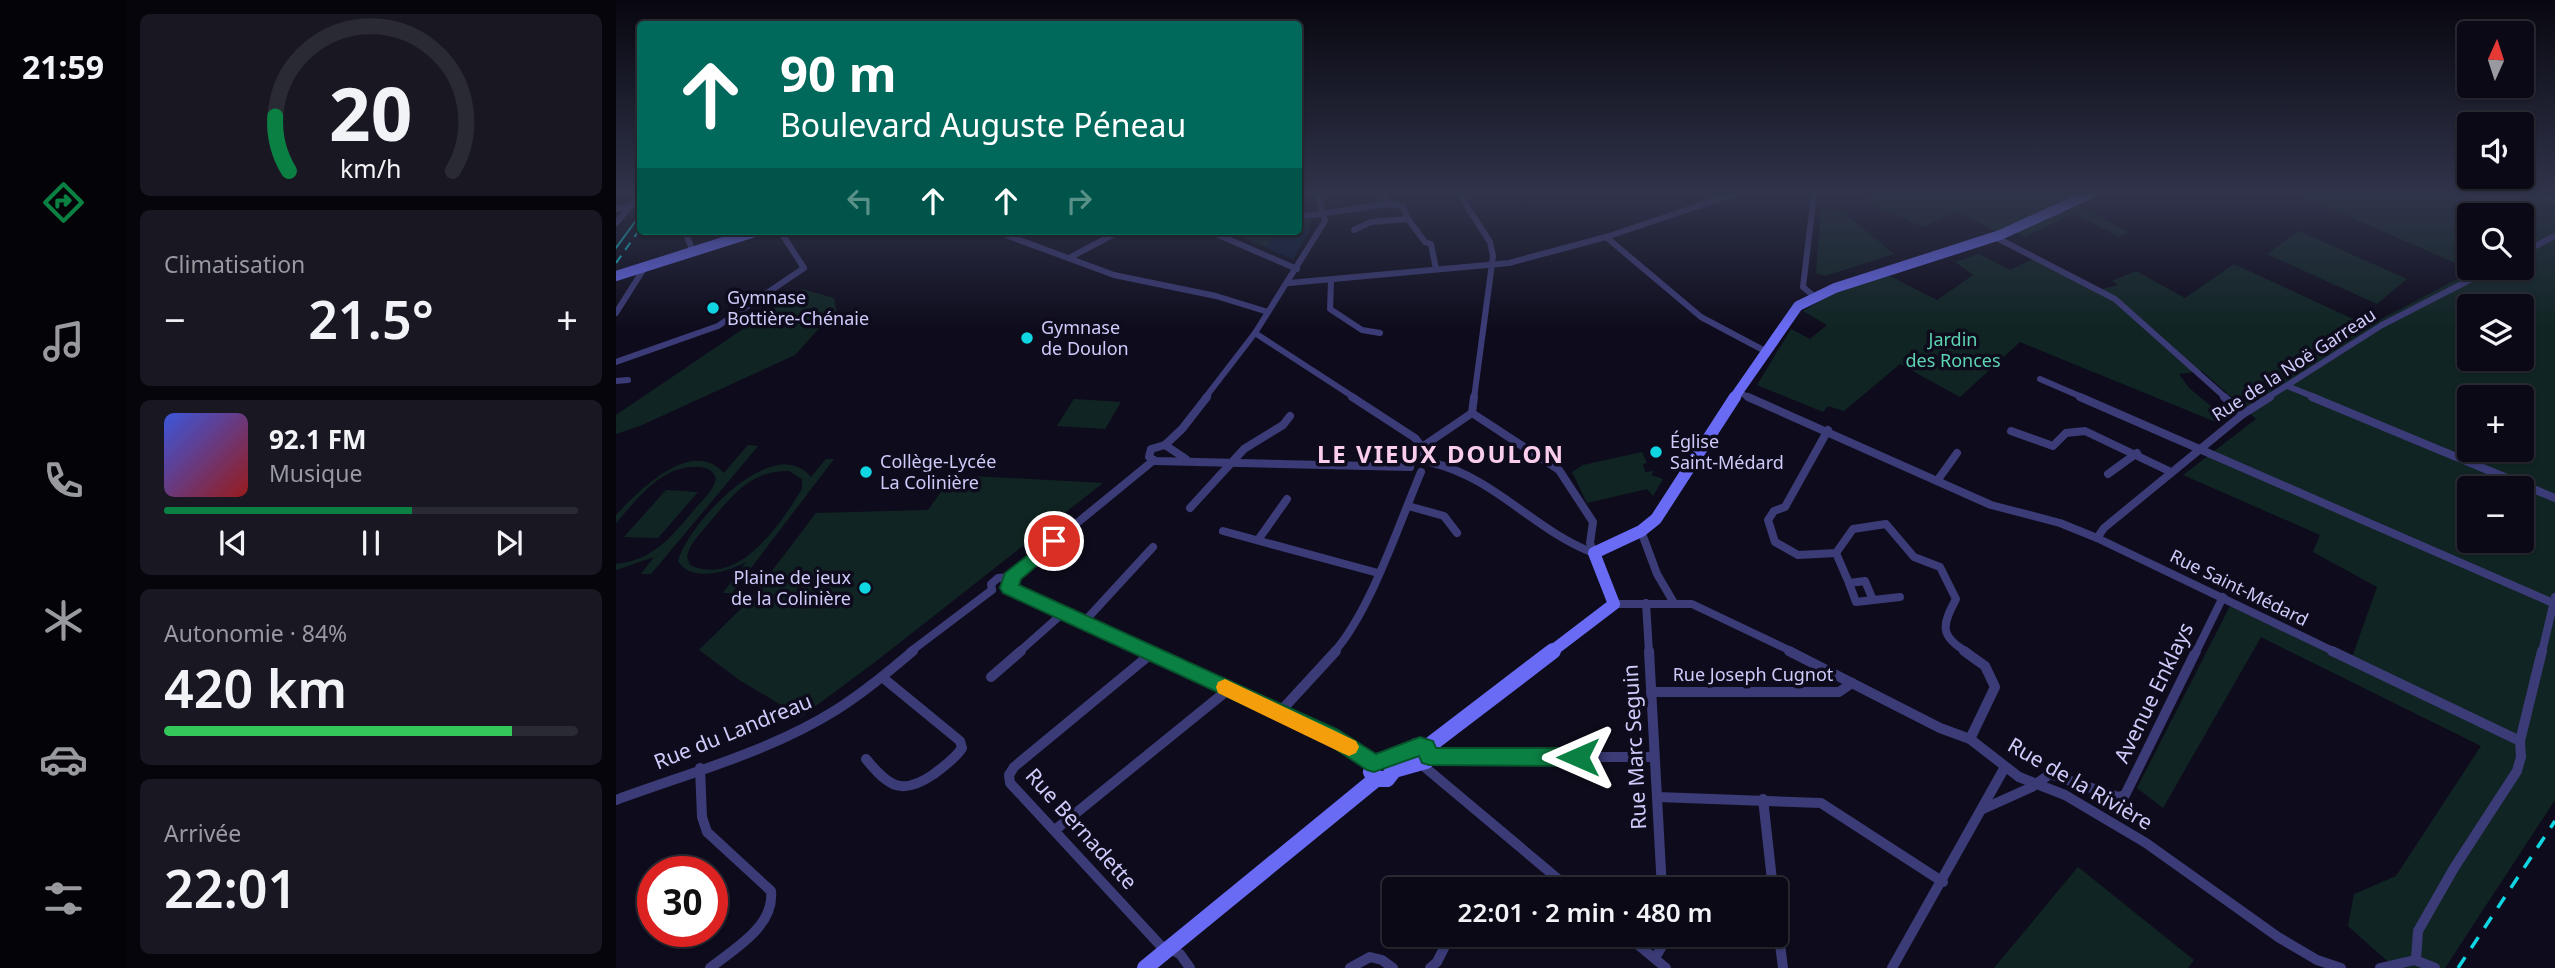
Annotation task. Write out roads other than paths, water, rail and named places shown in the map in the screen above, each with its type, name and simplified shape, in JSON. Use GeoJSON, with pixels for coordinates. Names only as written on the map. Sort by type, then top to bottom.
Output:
{"type":"FeatureCollection","features":[{"type":"Feature","properties":{"kind":"street"},"geometry":{"type":"LineString","coordinates":[[688,239],[693,252]]}},
{"type":"Feature","properties":{"kind":"street"},"geometry":{"type":"LineString","coordinates":[[616,276],[733,239]]}},
{"type":"Feature","properties":{"kind":"street"},"geometry":{"type":"LineString","coordinates":[[616,362],[718,326],[804,268],[785,239]]}},
{"type":"Feature","properties":{"kind":"street"},"geometry":{"type":"LineString","coordinates":[[1019,239],[1114,275],[1216,296],[1268,312]]}},
{"type":"Feature","properties":{"kind":"street"},"geometry":{"type":"LineString","coordinates":[[1071,257],[1105,239]]}},
{"type":"Feature","properties":{"kind":"street"},"geometry":{"type":"LineString","coordinates":[[1228,239],[1297,269]]}},
{"type":"Feature","properties":{"kind":"street"},"geometry":{"type":"LineString","coordinates":[[1009,588],[1013,581],[1011,577],[1168,448],[1255,333],[1289,283],[1312,239]]}},
{"type":"Feature","properties":{"kind":"street"},"geometry":{"type":"LineString","coordinates":[[1423,239],[1431,244],[1436,270]]}},
{"type":"Feature","properties":{"kind":"street"},"geometry":{"type":"LineString","coordinates":[[1410,467],[1412,460],[1472,413],[1493,264],[1488,239]]}},
{"type":"Feature","properties":{"kind":"street"},"geometry":{"type":"LineString","coordinates":[[1289,283],[1509,263],[1598,239]]}},
{"type":"Feature","properties":{"kind":"street"},"geometry":{"type":"LineString","coordinates":[[1608,239],[1665,291],[1748,345],[1765,351]]}},
{"type":"Feature","properties":{"kind":"street"},"geometry":{"type":"LineString","coordinates":[[1809,239],[1803,287],[1815,297]]}},
{"type":"Feature","properties":{"kind":"street"},"geometry":{"type":"LineString","coordinates":[[1255,333],[1415,438],[1422,452],[1433,463],[1462,471],[1567,543],[1594,554],[1641,531],[1656,519],[1765,351],[1798,306],[1815,297],[1988,239]]}},
{"type":"Feature","properties":{"kind":"street"},"geometry":{"type":"LineString","coordinates":[[1999,239],[2115,299],[2243,414]]}},
{"type":"Feature","properties":{"kind":"street"},"geometry":{"type":"LineString","coordinates":[[616,313],[645,267]]}},
{"type":"Feature","properties":{"kind":"street","name":"Rue de la Noë Garreau"},"geometry":{"type":"LineString","coordinates":[[2097,538],[2104,528],[2243,414],[2382,325],[2470,280]]}},
{"type":"Feature","properties":{"kind":"street"},"geometry":{"type":"LineString","coordinates":[[1331,281],[1330,309],[1362,330],[1380,333]]}},
{"type":"Feature","properties":{"kind":"street"},"geometry":{"type":"LineString","coordinates":[[2040,379],[2554,600],[2526,726],[2520,741],[2521,757],[2517,771],[2454,868],[2418,931],[2425,963],[2381,968]]}},
{"type":"Feature","properties":{"kind":"street"},"geometry":{"type":"LineString","coordinates":[[616,381],[628,380]]}},
{"type":"Feature","properties":{"kind":"street"},"geometry":{"type":"LineString","coordinates":[[2287,386],[2555,498]]}},
{"type":"Feature","properties":{"kind":"street","name":"Rue Saint-Médard"},"geometry":{"type":"LineString","coordinates":[[1739,393],[1828,430],[1991,505],[2060,523],[2097,538],[2520,741]]}},
{"type":"Feature","properties":{"kind":"street"},"geometry":{"type":"LineString","coordinates":[[1420,757],[1614,604],[1590,542],[1593,522],[1564,476],[1472,413]]}},
{"type":"Feature","properties":{"kind":"street"},"geometry":{"type":"LineString","coordinates":[[1190,508],[1244,449],[1283,425],[1290,416]]}},
{"type":"Feature","properties":{"kind":"street"},"geometry":{"type":"LineString","coordinates":[[1828,430],[1785,508],[1774,511],[1768,520],[1776,542],[1798,555],[1836,553]]}},
{"type":"Feature","properties":{"kind":"street"},"geometry":{"type":"LineString","coordinates":[[2011,431],[2053,446],[2062,435],[2074,430],[2085,431],[2137,453],[2171,472]]}},
{"type":"Feature","properties":{"kind":"street"},"geometry":{"type":"LineString","coordinates":[[1189,460],[1168,448],[1150,450],[1149,457],[1156,460],[1410,467],[1421,472],[1429,469],[1433,463]]}},
{"type":"Feature","properties":{"kind":"street"},"geometry":{"type":"LineString","coordinates":[[1937,481],[1957,453]]}},
{"type":"Feature","properties":{"kind":"street"},"geometry":{"type":"LineString","coordinates":[[2108,474],[2137,453]]}},
{"type":"Feature","properties":{"kind":"street"},"geometry":{"type":"LineString","coordinates":[[1279,713],[1347,638],[1421,472]]}},
{"type":"Feature","properties":{"kind":"street"},"geometry":{"type":"LineString","coordinates":[[1258,540],[1287,499]]}},
{"type":"Feature","properties":{"kind":"street"},"geometry":{"type":"LineString","coordinates":[[1408,506],[1441,514],[1454,523],[1457,533]]}},
{"type":"Feature","properties":{"kind":"street"},"geometry":{"type":"LineString","coordinates":[[1836,553],[1853,529],[1886,524],[1914,557],[1940,567],[1956,598],[1944,621],[1948,636],[1957,649],[1984,665],[1995,687],[1970,739]]}},
{"type":"Feature","properties":{"kind":"street"},"geometry":{"type":"LineString","coordinates":[[1223,531],[1378,573]]}},
{"type":"Feature","properties":{"kind":"street"},"geometry":{"type":"LineString","coordinates":[[1641,531],[1657,574],[1674,603]]}},
{"type":"Feature","properties":{"kind":"street"},"geometry":{"type":"LineString","coordinates":[[1084,621],[1153,547]]}},
{"type":"Feature","properties":{"kind":"street"},"geometry":{"type":"LineString","coordinates":[[1836,553],[1856,602],[1900,597]]}},
{"type":"Feature","properties":{"kind":"street","name":"Rue du Landreau"},"geometry":{"type":"LineString","coordinates":[[616,800],[811,724],[882,677],[960,610],[992,590],[991,584],[995,579],[1005,575],[1011,577]]}},
{"type":"Feature","properties":{"kind":"street"},"geometry":{"type":"LineString","coordinates":[[1849,583],[1865,582],[1873,600]]}},
{"type":"Feature","properties":{"kind":"street"},"geometry":{"type":"LineString","coordinates":[[992,590],[1009,588],[1084,621],[1331,736],[1383,768]]}},
{"type":"Feature","properties":{"kind":"street","name":"Avenue Enklays"},"geometry":{"type":"LineString","coordinates":[[2036,782],[2050,774],[2118,797],[2125,795],[2223,597]]}},
{"type":"Feature","properties":{"kind":"street","name":"Rue Marc Seguin"},"geometry":{"type":"LineString","coordinates":[[1646,603],[1661,877]]}},
{"type":"Feature","properties":{"kind":"street","name":"Rue de la Rivière"},"geometry":{"type":"LineString","coordinates":[[1614,604],[1692,604],[1724,617],[1940,728],[1970,739],[2005,768],[2065,795],[2146,843],[2278,937],[2317,960],[2341,968]]}},
{"type":"Feature","properties":{"kind":"street"},"geometry":{"type":"LineString","coordinates":[[991,677],[1063,613]]}},
{"type":"Feature","properties":{"kind":"street","name":"Rue Bernadette"},"geometry":{"type":"LineString","coordinates":[[1152,653],[1014,767],[1009,775],[1010,783],[1160,945],[1171,947],[1190,968]]}},
{"type":"Feature","properties":{"kind":"street"},"geometry":{"type":"LineString","coordinates":[[866,759],[878,775],[895,788],[906,789],[921,783],[956,757],[962,748],[960,741],[882,677]]}},
{"type":"Feature","properties":{"kind":"street","name":"Rue Joseph Cugnot"},"geometry":{"type":"LineString","coordinates":[[1651,692],[1839,692],[1852,683]]}},
{"type":"Feature","properties":{"kind":"street"},"geometry":{"type":"LineString","coordinates":[[1055,830],[1229,689]]}},
{"type":"Feature","properties":{"kind":"street"},"geometry":{"type":"LineString","coordinates":[[1420,757],[1556,877]]}},
{"type":"Feature","properties":{"kind":"street"},"geometry":{"type":"LineString","coordinates":[[1145,968],[1383,768],[1420,757],[1654,757]]}},
{"type":"Feature","properties":{"kind":"street"},"geometry":{"type":"LineString","coordinates":[[700,768],[702,817],[706,832],[771,891],[773,897],[773,906],[763,921],[710,968]]}},
{"type":"Feature","properties":{"kind":"street"},"geometry":{"type":"LineString","coordinates":[[1892,968],[2005,768]]}},
{"type":"Feature","properties":{"kind":"street"},"geometry":{"type":"LineString","coordinates":[[1983,809],[2036,782]]}},
{"type":"Feature","properties":{"kind":"street"},"geometry":{"type":"LineString","coordinates":[[1657,797],[1821,803],[1943,882]]}},
{"type":"Feature","properties":{"kind":"street"},"geometry":{"type":"LineString","coordinates":[[1763,799],[1772,877]]}},
{"type":"Feature","properties":{"kind":"street"},"geometry":{"type":"LineString","coordinates":[[1430,968],[1437,962],[1444,947]]}},
{"type":"Feature","properties":{"kind":"street"},"geometry":{"type":"LineString","coordinates":[[1641,947],[1666,968]]}},
{"type":"Feature","properties":{"kind":"street"},"geometry":{"type":"LineString","coordinates":[[1655,958],[1661,947]]}},
{"type":"Feature","properties":{"kind":"street"},"geometry":{"type":"LineString","coordinates":[[1780,947],[1783,968]]}},
{"type":"Feature","properties":{"kind":"street"},"geometry":{"type":"LineString","coordinates":[[1350,968],[1370,957],[1382,960],[1393,968]]}},
{"type":"Feature","properties":{"kind":"water"},"geometry":{"type":"Polygon","coordinates":[[[1271,239],[1305,239],[1293,259],[1266,248],[1271,239]]]}},
{"type":"Feature","properties":{"kind":"tram line"},"geometry":{"type":"LineString","coordinates":[[616,248],[622,239]]}},
{"type":"Feature","properties":{"kind":"railway"},"geometry":{"type":"LineString","coordinates":[[616,263],[633,239]]}},
{"type":"Feature","properties":{"kind":"railway"},"geometry":{"type":"LineString","coordinates":[[2458,968],[2555,821]]}},
{"type":"Feature","properties":{"kind":"place","name":"Gymnase Bottière-Chénaie"},"geometry":{"type":"Point","coordinates":[713,308]}},
{"type":"Feature","properties":{"kind":"place","name":"Gymnase de Doulon"},"geometry":{"type":"Point","coordinates":[1027,338]}},
{"type":"Feature","properties":{"kind":"place","name":"Église Saint-Médard"},"geometry":{"type":"Point","coordinates":[1656,452]}},
{"type":"Feature","properties":{"kind":"place","name":"Collège-Lycée La Colinière"},"geometry":{"type":"Point","coordinates":[866,472]}},
{"type":"Feature","properties":{"kind":"place","name":"Plaine de jeux de la Colinière"},"geometry":{"type":"Point","coordinates":[865,588]}},
{"type":"Feature","properties":{"kind":"district","name":"LE VIEUX DOULON"},"geometry":{"type":"Point","coordinates":[1441,455]}},
{"type":"Feature","properties":{"kind":"park label","name":"Jardin des Ronces"},"geometry":{"type":"Point","coordinates":[1953,350]}}]}
